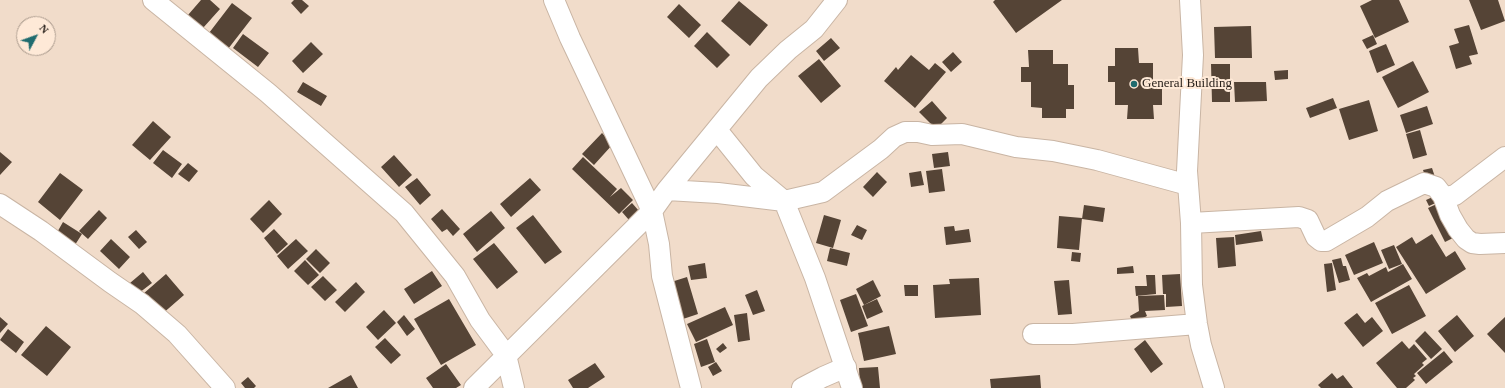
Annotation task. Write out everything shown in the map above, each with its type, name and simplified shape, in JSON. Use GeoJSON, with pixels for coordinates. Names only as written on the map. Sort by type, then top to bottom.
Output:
{"type":"FeatureCollection","features":[{"type":"Feature","properties":{"kind":"street"},"geometry":{"type":"LineString","coordinates":[[153,0],[268,94],[370,182],[404,214],[455,276],[480,320],[506,355],[514,388]]}},
{"type":"Feature","properties":{"kind":"street"},"geometry":{"type":"LineString","coordinates":[[554,0],[570,38],[652,211],[659,244],[662,276],[691,388]]}},
{"type":"Feature","properties":{"kind":"street"},"geometry":{"type":"LineString","coordinates":[[474,388],[652,211],[667,190],[759,78],[788,50],[814,29],[837,0]]}},
{"type":"Feature","properties":{"kind":"street"},"geometry":{"type":"LineString","coordinates":[[1190,0],[1193,55],[1187,171],[1191,223],[1192,285],[1201,345],[1214,388]]}},
{"type":"Feature","properties":{"kind":"street"},"geometry":{"type":"LineString","coordinates":[[717,130],[754,176],[784,201],[815,278],[852,388]]}},
{"type":"Feature","properties":{"kind":"street"},"geometry":{"type":"LineString","coordinates":[[667,190],[718,193],[784,201],[823,192],[881,149],[894,137],[906,132],[918,132],[932,135],[962,134],[1016,147],[1053,151],[1096,160],[1188,185]]}},
{"type":"Feature","properties":{"kind":"street"},"geometry":{"type":"LineString","coordinates":[[1443,196],[1449,197],[1460,192],[1505,158]]}},
{"type":"Feature","properties":{"kind":"street"},"geometry":{"type":"LineString","coordinates":[[1191,223],[1299,217],[1308,220],[1316,237],[1321,241],[1326,241],[1367,217],[1387,201],[1424,183],[1436,187],[1443,196],[1453,220],[1466,239],[1472,243],[1480,244],[1505,243]]}},
{"type":"Feature","properties":{"kind":"street"},"geometry":{"type":"LineString","coordinates":[[0,204],[41,231],[148,309],[177,334],[225,388]]}},
{"type":"Feature","properties":{"kind":"street"},"geometry":{"type":"LineString","coordinates":[[1033,334],[1073,334],[1197,324]]}},
{"type":"Feature","properties":{"kind":"street"},"geometry":{"type":"LineString","coordinates":[[802,388],[846,367]]}},
{"type":"Feature","properties":{"kind":"building"},"geometry":{"type":"Polygon","coordinates":[[[201,0],[210,0],[220,9],[203,28],[188,15],[201,0]]]}},
{"type":"Feature","properties":{"kind":"building"},"geometry":{"type":"Polygon","coordinates":[[[294,0],[302,0],[309,6],[301,14],[291,3],[294,0]]]}},
{"type":"Feature","properties":{"kind":"building"},"geometry":{"type":"Polygon","coordinates":[[[995,0],[1062,0],[1016,33],[993,2],[995,0]]]}},
{"type":"Feature","properties":{"kind":"building"},"geometry":{"type":"Polygon","coordinates":[[[1372,0],[1399,0],[1409,22],[1375,38],[1360,6],[1372,0]]]}},
{"type":"Feature","properties":{"kind":"building"},"geometry":{"type":"Polygon","coordinates":[[[1469,0],[1498,0],[1505,21],[1481,30],[1469,0]]]}},
{"type":"Feature","properties":{"kind":"building"},"geometry":{"type":"Polygon","coordinates":[[[739,1],[768,25],[750,46],[721,21],[739,1]]]}},
{"type":"Feature","properties":{"kind":"building"},"geometry":{"type":"Polygon","coordinates":[[[232,3],[252,18],[228,49],[209,33],[232,3]]]}},
{"type":"Feature","properties":{"kind":"building"},"geometry":{"type":"Polygon","coordinates":[[[679,4],[701,25],[689,38],[667,17],[679,4]]]}},
{"type":"Feature","properties":{"kind":"building"},"geometry":{"type":"Polygon","coordinates":[[[1469,25],[1478,54],[1469,56],[1472,64],[1456,69],[1449,46],[1459,43],[1454,29],[1469,25]]]}},
{"type":"Feature","properties":{"kind":"building"},"geometry":{"type":"Polygon","coordinates":[[[1251,26],[1252,58],[1215,58],[1214,27],[1251,26]]]}},
{"type":"Feature","properties":{"kind":"building"},"geometry":{"type":"Polygon","coordinates":[[[707,32],[730,55],[717,68],[694,46],[707,32]]]}},
{"type":"Feature","properties":{"kind":"building"},"geometry":{"type":"Polygon","coordinates":[[[243,34],[269,53],[258,67],[233,48],[243,34]]]}},
{"type":"Feature","properties":{"kind":"building"},"geometry":{"type":"Polygon","coordinates":[[[1373,35],[1377,44],[1367,49],[1362,40],[1373,35]]]}},
{"type":"Feature","properties":{"kind":"building"},"geometry":{"type":"Polygon","coordinates":[[[831,38],[840,48],[824,61],[816,51],[831,38]]]}},
{"type":"Feature","properties":{"kind":"building"},"geometry":{"type":"Polygon","coordinates":[[[311,42],[323,54],[303,73],[292,61],[311,42]]]}},
{"type":"Feature","properties":{"kind":"building"},"geometry":{"type":"Polygon","coordinates":[[[1386,44],[1395,65],[1377,73],[1369,51],[1386,44]]]}},
{"type":"Feature","properties":{"kind":"building","name":"General Building"},"geometry":{"type":"Polygon","coordinates":[[[1115,48],[1138,48],[1139,63],[1153,63],[1153,85],[1162,85],[1162,105],[1153,105],[1154,119],[1127,119],[1128,105],[1115,105],[1115,82],[1108,82],[1108,66],[1115,66],[1115,48]]]}},
{"type":"Feature","properties":{"kind":"building"},"geometry":{"type":"Polygon","coordinates":[[[1028,50],[1053,50],[1053,64],[1068,64],[1068,85],[1074,85],[1074,109],[1066,109],[1066,118],[1042,118],[1042,108],[1031,107],[1031,82],[1021,82],[1021,67],[1029,67],[1028,50]]]}},
{"type":"Feature","properties":{"kind":"building"},"geometry":{"type":"Polygon","coordinates":[[[953,52],[962,62],[951,72],[942,62],[953,52]]]}},
{"type":"Feature","properties":{"kind":"building"},"geometry":{"type":"Polygon","coordinates":[[[911,55],[929,70],[935,63],[946,72],[915,108],[884,81],[896,67],[898,70],[911,55]]]}},
{"type":"Feature","properties":{"kind":"building"},"geometry":{"type":"Polygon","coordinates":[[[819,59],[841,86],[821,103],[798,76],[819,59]]]}},
{"type":"Feature","properties":{"kind":"building"},"geometry":{"type":"Polygon","coordinates":[[[1413,61],[1429,92],[1398,108],[1382,77],[1413,61]]]}},
{"type":"Feature","properties":{"kind":"building"},"geometry":{"type":"Polygon","coordinates":[[[1211,64],[1230,64],[1230,102],[1212,102],[1211,64]]]}},
{"type":"Feature","properties":{"kind":"building"},"geometry":{"type":"Polygon","coordinates":[[[1288,70],[1288,79],[1275,80],[1274,71],[1288,70]]]}},
{"type":"Feature","properties":{"kind":"building"},"geometry":{"type":"Polygon","coordinates":[[[303,82],[327,96],[321,106],[297,92],[303,82]]]}},
{"type":"Feature","properties":{"kind":"building"},"geometry":{"type":"Polygon","coordinates":[[[1234,82],[1266,82],[1267,101],[1235,102],[1234,82]]]}},
{"type":"Feature","properties":{"kind":"building"},"geometry":{"type":"Polygon","coordinates":[[[1333,98],[1337,108],[1310,118],[1306,108],[1333,98]]]}},
{"type":"Feature","properties":{"kind":"building"},"geometry":{"type":"Polygon","coordinates":[[[1369,100],[1378,131],[1349,140],[1339,109],[1369,100]]]}},
{"type":"Feature","properties":{"kind":"building"},"geometry":{"type":"Polygon","coordinates":[[[932,101],[947,118],[936,129],[919,112],[932,101]]]}},
{"type":"Feature","properties":{"kind":"building"},"geometry":{"type":"Polygon","coordinates":[[[1427,106],[1433,124],[1406,133],[1400,115],[1427,106]]]}},
{"type":"Feature","properties":{"kind":"building"},"geometry":{"type":"Polygon","coordinates":[[[153,121],[171,137],[150,160],[132,145],[153,121]]]}},
{"type":"Feature","properties":{"kind":"building"},"geometry":{"type":"Polygon","coordinates":[[[1420,130],[1427,155],[1413,159],[1406,134],[1420,130]]]}},
{"type":"Feature","properties":{"kind":"building"},"geometry":{"type":"Polygon","coordinates":[[[602,133],[613,144],[594,165],[582,154],[602,133]]]}},
{"type":"Feature","properties":{"kind":"building"},"geometry":{"type":"Polygon","coordinates":[[[163,150],[182,164],[172,178],[153,163],[163,150]]]}},
{"type":"Feature","properties":{"kind":"building"},"geometry":{"type":"Polygon","coordinates":[[[0,152],[12,162],[0,175],[0,152]]]}},
{"type":"Feature","properties":{"kind":"building"},"geometry":{"type":"Polygon","coordinates":[[[948,152],[950,166],[934,168],[932,154],[948,152]]]}},
{"type":"Feature","properties":{"kind":"building"},"geometry":{"type":"Polygon","coordinates":[[[394,155],[412,175],[399,187],[381,167],[394,155]]]}},
{"type":"Feature","properties":{"kind":"building"},"geometry":{"type":"Polygon","coordinates":[[[583,157],[617,189],[610,197],[621,188],[633,200],[619,214],[572,169],[583,157]]]}},
{"type":"Feature","properties":{"kind":"building"},"geometry":{"type":"Polygon","coordinates":[[[188,163],[198,171],[189,182],[178,174],[188,163]]]}},
{"type":"Feature","properties":{"kind":"building"},"geometry":{"type":"Polygon","coordinates":[[[1432,168],[1435,177],[1426,179],[1423,170],[1432,168]]]}},
{"type":"Feature","properties":{"kind":"building"},"geometry":{"type":"Polygon","coordinates":[[[942,169],[945,191],[929,193],[926,171],[942,169]]]}},
{"type":"Feature","properties":{"kind":"building"},"geometry":{"type":"Polygon","coordinates":[[[921,171],[924,185],[911,187],[909,173],[921,171]]]}},
{"type":"Feature","properties":{"kind":"building"},"geometry":{"type":"Polygon","coordinates":[[[877,172],[887,182],[873,197],[863,187],[877,172]]]}},
{"type":"Feature","properties":{"kind":"building"},"geometry":{"type":"Polygon","coordinates":[[[60,173],[83,190],[60,220],[38,202],[60,173]]]}},
{"type":"Feature","properties":{"kind":"building"},"geometry":{"type":"Polygon","coordinates":[[[417,178],[431,195],[420,205],[405,187],[417,178]]]}},
{"type":"Feature","properties":{"kind":"building"},"geometry":{"type":"Polygon","coordinates":[[[530,178],[541,190],[511,217],[500,204],[530,178]]]}},
{"type":"Feature","properties":{"kind":"building"},"geometry":{"type":"Polygon","coordinates":[[[1437,195],[1440,201],[1429,206],[1426,200],[1437,195]]]}},
{"type":"Feature","properties":{"kind":"building"},"geometry":{"type":"Polygon","coordinates":[[[269,200],[282,214],[263,233],[250,219],[269,200]]]}},
{"type":"Feature","properties":{"kind":"building"},"geometry":{"type":"Polygon","coordinates":[[[1441,202],[1457,236],[1445,242],[1428,208],[1441,202]]]}},
{"type":"Feature","properties":{"kind":"building"},"geometry":{"type":"Polygon","coordinates":[[[632,203],[639,211],[629,220],[622,212],[632,203]]]}},
{"type":"Feature","properties":{"kind":"building"},"geometry":{"type":"Polygon","coordinates":[[[1084,205],[1105,208],[1103,222],[1082,219],[1084,205]]]}},
{"type":"Feature","properties":{"kind":"building"},"geometry":{"type":"Polygon","coordinates":[[[442,209],[460,229],[453,236],[447,229],[442,232],[431,219],[442,209]]]}},
{"type":"Feature","properties":{"kind":"building"},"geometry":{"type":"Polygon","coordinates":[[[99,210],[107,218],[88,239],[79,231],[99,210]]]}},
{"type":"Feature","properties":{"kind":"building"},"geometry":{"type":"Polygon","coordinates":[[[491,211],[505,228],[477,252],[463,234],[491,211]]]}},
{"type":"Feature","properties":{"kind":"building"},"geometry":{"type":"Polygon","coordinates":[[[533,215],[562,252],[545,264],[516,228],[533,215]]]}},
{"type":"Feature","properties":{"kind":"building"},"geometry":{"type":"Polygon","coordinates":[[[824,215],[841,220],[833,248],[816,243],[824,215]]]}},
{"type":"Feature","properties":{"kind":"building"},"geometry":{"type":"Polygon","coordinates":[[[1059,216],[1082,218],[1079,250],[1057,248],[1059,216]]]}},
{"type":"Feature","properties":{"kind":"building"},"geometry":{"type":"Polygon","coordinates":[[[63,222],[82,234],[73,248],[55,236],[63,222]]]}},
{"type":"Feature","properties":{"kind":"building"},"geometry":{"type":"Polygon","coordinates":[[[857,225],[867,230],[862,240],[851,235],[857,225]]]}},
{"type":"Feature","properties":{"kind":"building"},"geometry":{"type":"Polygon","coordinates":[[[954,226],[955,231],[969,229],[971,242],[946,245],[944,227],[954,226]]]}},
{"type":"Feature","properties":{"kind":"building"},"geometry":{"type":"Polygon","coordinates":[[[274,229],[288,244],[277,254],[264,238],[274,229]]]}},
{"type":"Feature","properties":{"kind":"building"},"geometry":{"type":"Polygon","coordinates":[[[136,230],[147,242],[139,249],[128,237],[136,230]]]}},
{"type":"Feature","properties":{"kind":"building"},"geometry":{"type":"Polygon","coordinates":[[[1261,231],[1263,241],[1236,245],[1235,235],[1261,231]]]}},
{"type":"Feature","properties":{"kind":"building"},"geometry":{"type":"Polygon","coordinates":[[[1432,234],[1446,257],[1455,251],[1466,269],[1426,294],[1396,247],[1412,237],[1416,244],[1432,234]]]}},
{"type":"Feature","properties":{"kind":"building"},"geometry":{"type":"Polygon","coordinates":[[[1234,237],[1236,266],[1218,268],[1216,238],[1234,237]]]}},
{"type":"Feature","properties":{"kind":"building"},"geometry":{"type":"Polygon","coordinates":[[[111,239],[130,257],[119,269],[100,251],[111,239]]]}},
{"type":"Feature","properties":{"kind":"building"},"geometry":{"type":"Polygon","coordinates":[[[296,239],[308,251],[288,269],[277,256],[296,239]]]}},
{"type":"Feature","properties":{"kind":"building"},"geometry":{"type":"Polygon","coordinates":[[[1374,242],[1383,263],[1354,275],[1345,255],[1374,242]]]}},
{"type":"Feature","properties":{"kind":"building"},"geometry":{"type":"Polygon","coordinates":[[[494,243],[518,272],[497,289],[473,259],[494,243]]]}},
{"type":"Feature","properties":{"kind":"building"},"geometry":{"type":"Polygon","coordinates":[[[1394,245],[1402,264],[1389,269],[1381,250],[1394,245]]]}},
{"type":"Feature","properties":{"kind":"building"},"geometry":{"type":"Polygon","coordinates":[[[830,248],[850,253],[847,266],[827,261],[830,248]]]}},
{"type":"Feature","properties":{"kind":"building"},"geometry":{"type":"Polygon","coordinates":[[[316,249],[330,263],[320,273],[306,259],[316,249]]]}},
{"type":"Feature","properties":{"kind":"building"},"geometry":{"type":"Polygon","coordinates":[[[1072,252],[1081,253],[1080,262],[1071,261],[1072,252]]]}},
{"type":"Feature","properties":{"kind":"building"},"geometry":{"type":"Polygon","coordinates":[[[1341,258],[1343,266],[1346,266],[1350,280],[1339,283],[1332,260],[1341,258]]]}},
{"type":"Feature","properties":{"kind":"building"},"geometry":{"type":"Polygon","coordinates":[[[305,260],[319,275],[308,285],[294,271],[305,260]]]}},
{"type":"Feature","properties":{"kind":"building"},"geometry":{"type":"Polygon","coordinates":[[[705,263],[707,278],[691,280],[688,266],[705,263]]]}},
{"type":"Feature","properties":{"kind":"building"},"geometry":{"type":"Polygon","coordinates":[[[1332,263],[1336,290],[1327,292],[1324,264],[1332,263]]]}},
{"type":"Feature","properties":{"kind":"building"},"geometry":{"type":"Polygon","coordinates":[[[1403,264],[1412,279],[1371,302],[1357,278],[1367,273],[1369,276],[1386,267],[1388,272],[1403,264]]]}},
{"type":"Feature","properties":{"kind":"building"},"geometry":{"type":"Polygon","coordinates":[[[1133,266],[1134,273],[1117,274],[1117,268],[1133,266]]]}},
{"type":"Feature","properties":{"kind":"building"},"geometry":{"type":"Polygon","coordinates":[[[432,271],[442,286],[414,304],[404,289],[432,271]]]}},
{"type":"Feature","properties":{"kind":"building"},"geometry":{"type":"Polygon","coordinates":[[[143,272],[152,283],[139,293],[130,283],[143,272]]]}},
{"type":"Feature","properties":{"kind":"building"},"geometry":{"type":"Polygon","coordinates":[[[166,274],[184,295],[161,315],[143,294],[166,274]]]}},
{"type":"Feature","properties":{"kind":"building"},"geometry":{"type":"Polygon","coordinates":[[[1180,274],[1182,306],[1166,307],[1166,294],[1163,294],[1162,275],[1180,274]]]}},
{"type":"Feature","properties":{"kind":"building"},"geometry":{"type":"Polygon","coordinates":[[[1146,275],[1155,275],[1156,294],[1136,296],[1135,286],[1147,286],[1146,275]]]}},
{"type":"Feature","properties":{"kind":"building"},"geometry":{"type":"Polygon","coordinates":[[[323,276],[337,290],[325,301],[311,287],[323,276]]]}},
{"type":"Feature","properties":{"kind":"building"},"geometry":{"type":"Polygon","coordinates":[[[687,277],[698,314],[680,320],[668,283],[687,277]]]}},
{"type":"Feature","properties":{"kind":"building"},"geometry":{"type":"Polygon","coordinates":[[[979,278],[981,315],[935,318],[933,285],[950,284],[949,279],[979,278]]]}},
{"type":"Feature","properties":{"kind":"building"},"geometry":{"type":"Polygon","coordinates":[[[873,280],[881,296],[864,305],[856,289],[873,280]]]}},
{"type":"Feature","properties":{"kind":"building"},"geometry":{"type":"Polygon","coordinates":[[[1069,280],[1072,314],[1058,315],[1054,281],[1069,280]]]}},
{"type":"Feature","properties":{"kind":"building"},"geometry":{"type":"Polygon","coordinates":[[[356,282],[365,292],[345,312],[335,302],[356,282]]]}},
{"type":"Feature","properties":{"kind":"building"},"geometry":{"type":"Polygon","coordinates":[[[904,285],[918,285],[918,296],[905,296],[904,285]]]}},
{"type":"Feature","properties":{"kind":"building"},"geometry":{"type":"Polygon","coordinates":[[[1409,285],[1426,316],[1392,334],[1375,303],[1409,285]]]}},
{"type":"Feature","properties":{"kind":"building"},"geometry":{"type":"Polygon","coordinates":[[[757,290],[765,311],[753,315],[745,295],[757,290]]]}},
{"type":"Feature","properties":{"kind":"building"},"geometry":{"type":"Polygon","coordinates":[[[856,294],[868,326],[851,332],[840,300],[856,294]]]}},
{"type":"Feature","properties":{"kind":"building"},"geometry":{"type":"Polygon","coordinates":[[[1164,295],[1165,310],[1145,311],[1147,316],[1133,323],[1130,316],[1139,311],[1138,296],[1164,295]]]}},
{"type":"Feature","properties":{"kind":"building"},"geometry":{"type":"Polygon","coordinates":[[[449,299],[476,345],[441,365],[414,319],[449,299]]]}},
{"type":"Feature","properties":{"kind":"building"},"geometry":{"type":"Polygon","coordinates":[[[877,299],[883,312],[867,319],[862,306],[877,299]]]}},
{"type":"Feature","properties":{"kind":"building"},"geometry":{"type":"Polygon","coordinates":[[[725,307],[733,325],[696,342],[687,324],[725,307]]]}},
{"type":"Feature","properties":{"kind":"building"},"geometry":{"type":"Polygon","coordinates":[[[384,310],[396,323],[378,340],[366,327],[384,310]]]}},
{"type":"Feature","properties":{"kind":"building"},"geometry":{"type":"Polygon","coordinates":[[[747,313],[750,340],[738,342],[734,315],[747,313]]]}},
{"type":"Feature","properties":{"kind":"building"},"geometry":{"type":"Polygon","coordinates":[[[1357,313],[1365,323],[1372,317],[1383,331],[1363,347],[1344,323],[1357,313]]]}},
{"type":"Feature","properties":{"kind":"building"},"geometry":{"type":"Polygon","coordinates":[[[404,315],[415,329],[407,336],[397,322],[404,315]]]}},
{"type":"Feature","properties":{"kind":"building"},"geometry":{"type":"Polygon","coordinates":[[[1457,315],[1474,336],[1455,352],[1438,331],[1457,315]]]}},
{"type":"Feature","properties":{"kind":"building"},"geometry":{"type":"Polygon","coordinates":[[[0,317],[8,324],[0,333],[0,317]]]}},
{"type":"Feature","properties":{"kind":"building"},"geometry":{"type":"Polygon","coordinates":[[[1505,317],[1505,353],[1487,334],[1505,317]]]}},
{"type":"Feature","properties":{"kind":"building"},"geometry":{"type":"Polygon","coordinates":[[[46,326],[71,347],[47,376],[21,355],[46,326]]]}},
{"type":"Feature","properties":{"kind":"building"},"geometry":{"type":"Polygon","coordinates":[[[889,326],[896,354],[864,361],[858,333],[889,326]]]}},
{"type":"Feature","properties":{"kind":"building"},"geometry":{"type":"Polygon","coordinates":[[[8,329],[24,342],[16,353],[0,340],[8,329]]]}},
{"type":"Feature","properties":{"kind":"building"},"geometry":{"type":"Polygon","coordinates":[[[1425,331],[1442,349],[1431,359],[1415,341],[1425,331]]]}},
{"type":"Feature","properties":{"kind":"building"},"geometry":{"type":"Polygon","coordinates":[[[385,338],[401,355],[391,364],[375,347],[385,338]]]}},
{"type":"Feature","properties":{"kind":"building"},"geometry":{"type":"Polygon","coordinates":[[[707,339],[715,362],[701,367],[694,344],[707,339]]]}},
{"type":"Feature","properties":{"kind":"building"},"geometry":{"type":"Polygon","coordinates":[[[1145,340],[1163,364],[1151,373],[1134,349],[1145,340]]]}},
{"type":"Feature","properties":{"kind":"building"},"geometry":{"type":"Polygon","coordinates":[[[1402,341],[1409,349],[1414,344],[1427,359],[1422,363],[1424,365],[1414,374],[1416,376],[1413,378],[1415,380],[1406,388],[1397,388],[1376,363],[1402,341]]]}},
{"type":"Feature","properties":{"kind":"building"},"geometry":{"type":"Polygon","coordinates":[[[723,343],[727,348],[720,353],[716,349],[723,343]]]}},
{"type":"Feature","properties":{"kind":"building"},"geometry":{"type":"Polygon","coordinates":[[[1444,351],[1453,362],[1426,384],[1417,373],[1444,351]]]}},
{"type":"Feature","properties":{"kind":"building"},"geometry":{"type":"Polygon","coordinates":[[[716,362],[722,371],[713,376],[708,367],[716,362]]]}},
{"type":"Feature","properties":{"kind":"building"},"geometry":{"type":"Polygon","coordinates":[[[595,363],[605,377],[588,388],[573,388],[568,380],[595,363]]]}},
{"type":"Feature","properties":{"kind":"building"},"geometry":{"type":"Polygon","coordinates":[[[446,364],[461,385],[456,388],[433,388],[426,378],[446,364]]]}},
{"type":"Feature","properties":{"kind":"building"},"geometry":{"type":"Polygon","coordinates":[[[878,367],[880,388],[860,388],[859,368],[878,367]]]}},
{"type":"Feature","properties":{"kind":"building"},"geometry":{"type":"Polygon","coordinates":[[[1332,373],[1337,379],[1343,375],[1353,388],[1321,388],[1318,385],[1332,373]]]}},
{"type":"Feature","properties":{"kind":"building"},"geometry":{"type":"Polygon","coordinates":[[[351,375],[358,388],[328,388],[351,375]]]}},
{"type":"Feature","properties":{"kind":"building"},"geometry":{"type":"Polygon","coordinates":[[[1040,375],[1041,388],[991,388],[990,379],[1040,375]]]}},
{"type":"Feature","properties":{"kind":"building"},"geometry":{"type":"Polygon","coordinates":[[[248,377],[256,386],[254,388],[245,388],[241,383],[248,377]]]}},
{"type":"Feature","properties":{"kind":"place","name":"General Building"},"geometry":{"type":"Point","coordinates":[1134,84]}}]}
